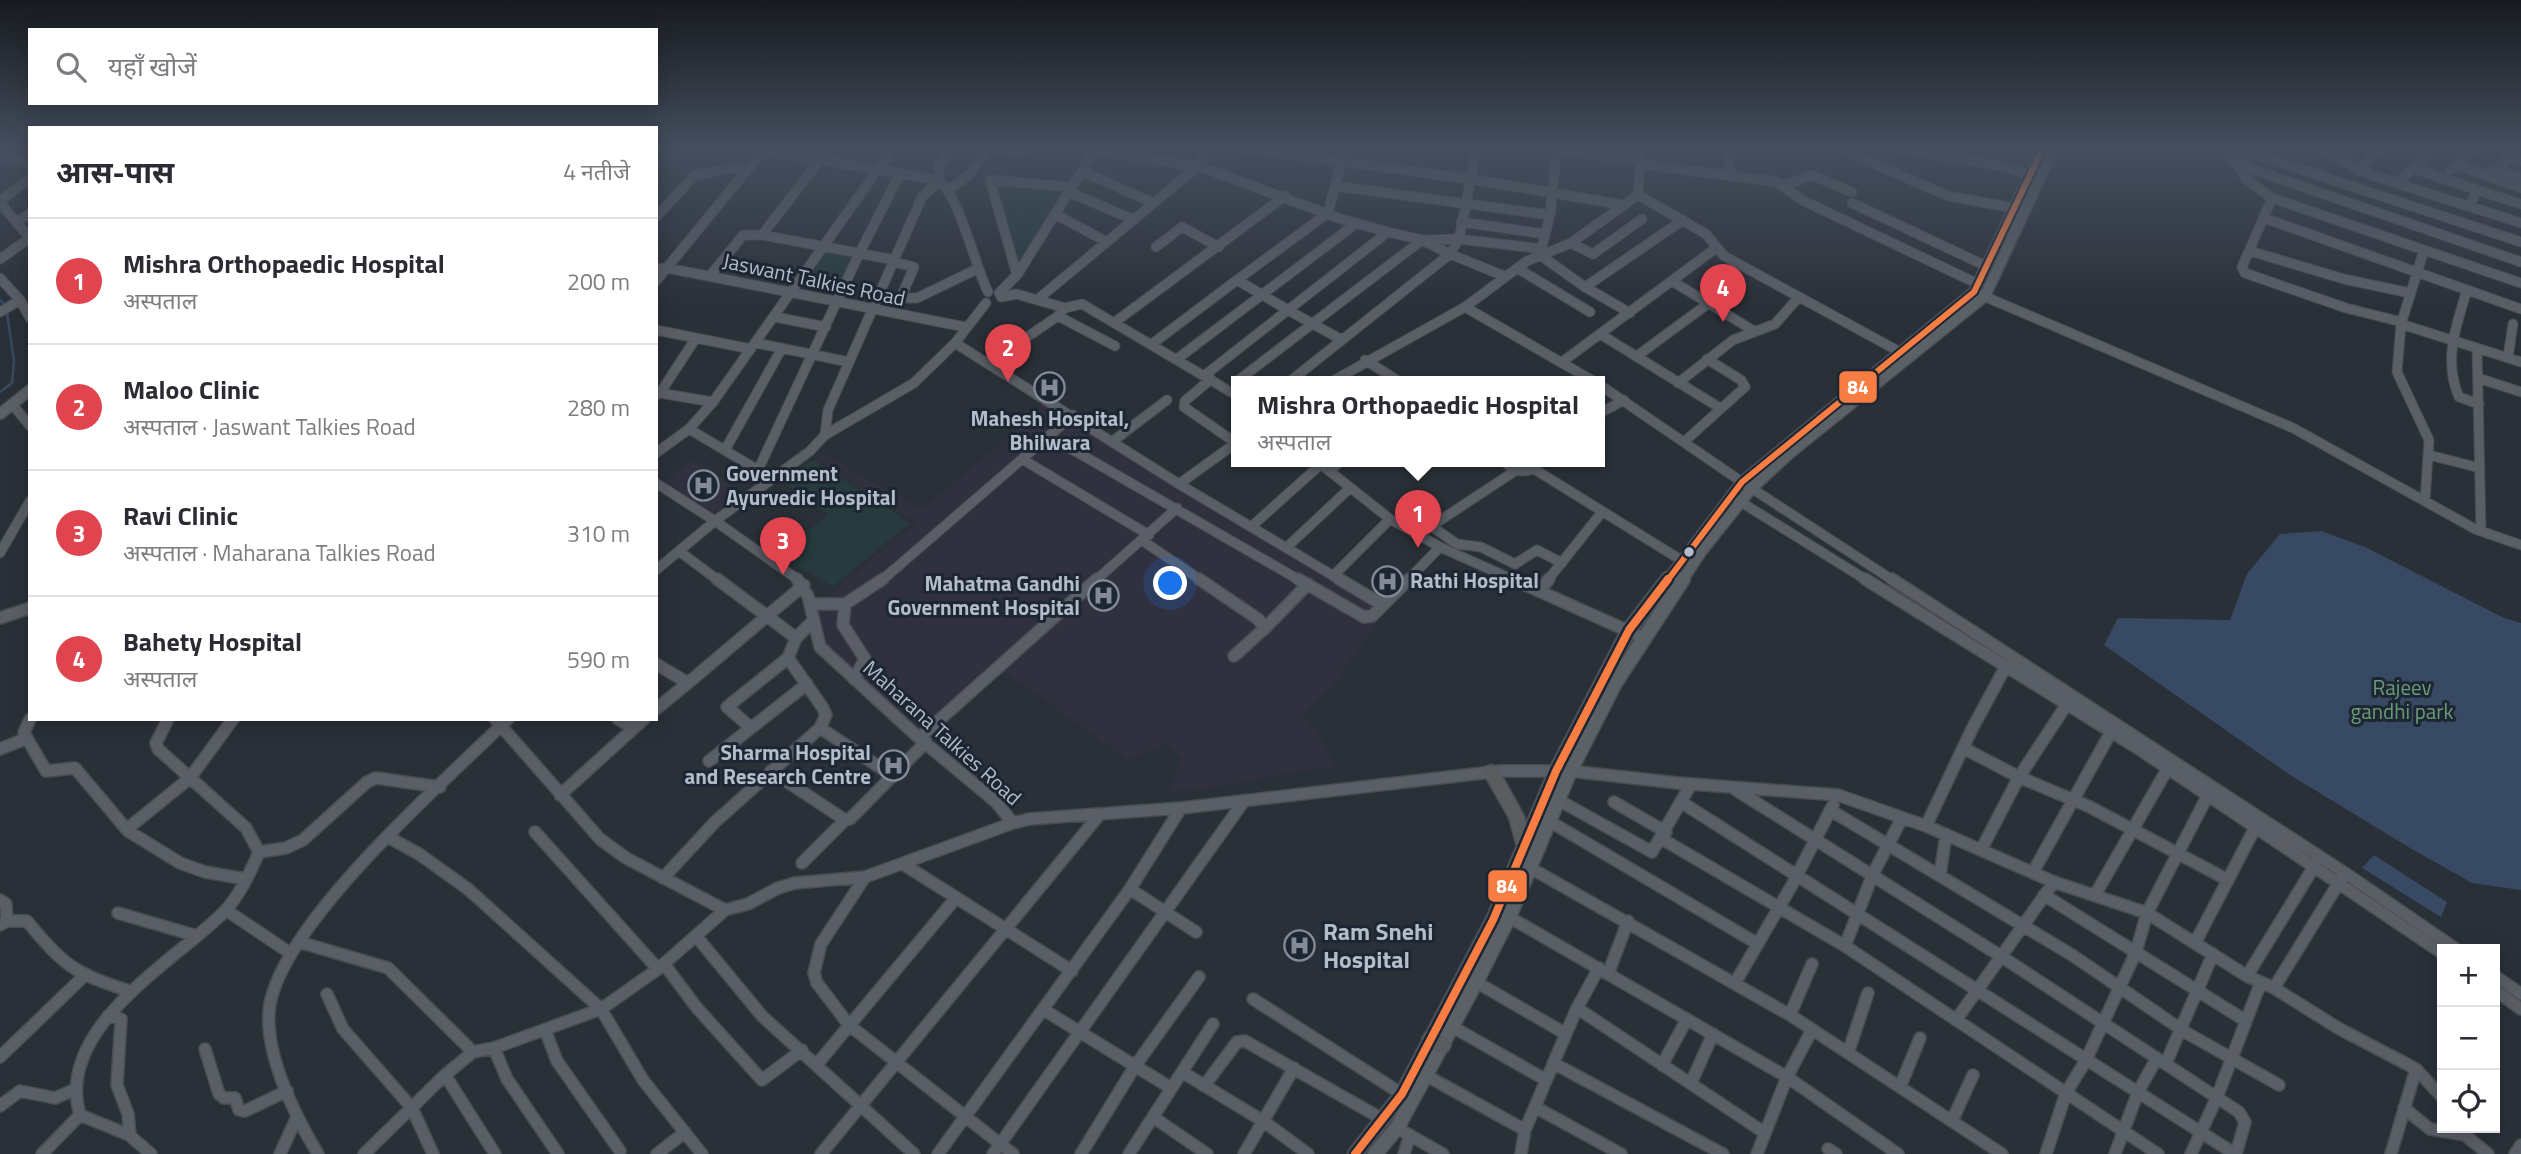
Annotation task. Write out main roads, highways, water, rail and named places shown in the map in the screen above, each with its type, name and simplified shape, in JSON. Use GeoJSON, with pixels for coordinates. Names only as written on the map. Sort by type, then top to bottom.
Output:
{"type":"FeatureCollection","features":[{"type":"Feature","properties":{"kind":"highway"},"geometry":{"type":"LineString","coordinates":[[1491,772],[1516,816],[1524,845]]}},
{"type":"Feature","properties":{"kind":"main road"},"geometry":{"type":"LineString","coordinates":[[1875,379],[1900,352],[1979,290],[1986,266],[2017,202]]}},
{"type":"Feature","properties":{"kind":"main road"},"geometry":{"type":"LineString","coordinates":[[1355,1154],[1384,1120],[1436,1042],[1493,920],[1523,864],[1629,630],[1681,560],[1747,485],[1979,290],[2026,202]]}},
{"type":"Feature","properties":{"kind":"main road"},"geometry":{"type":"LineString","coordinates":[[0,414],[28,392]]}},
{"type":"Feature","properties":{"kind":"main road"},"geometry":{"type":"LineString","coordinates":[[1563,771],[1615,683],[1736,498]]}},
{"type":"Feature","properties":{"kind":"main road"},"geometry":{"type":"LineString","coordinates":[[1375,1154],[1397,1128],[1427,1076],[1436,1042],[1451,1026],[1509,916],[1523,864],[1524,845],[1543,817]]}},
{"type":"Feature","properties":{"kind":"water","name":"Rajeev gandhi park"},"geometry":{"type":"Polygon","coordinates":[[[2321,531],[2365,547],[2504,618],[2521,623],[2521,890],[2472,883],[2410,848],[2290,775],[2104,645],[2118,618],[2230,620],[2247,574],[2280,534],[2321,531]]]}},
{"type":"Feature","properties":{"kind":"water"},"geometry":{"type":"Polygon","coordinates":[[[2374,855],[2447,902],[2441,917],[2362,868],[2374,855]]]}},
{"type":"Feature","properties":{"kind":"waterway"},"geometry":{"type":"LineString","coordinates":[[0,300],[4,304]]}},
{"type":"Feature","properties":{"kind":"waterway"},"geometry":{"type":"LineString","coordinates":[[0,392],[12,383],[14,361],[7,313]]}},
{"type":"Feature","properties":{"kind":"place","name":"Bahety Hospital"},"geometry":{"type":"Point","coordinates":[1723,322]}},
{"type":"Feature","properties":{"kind":"place","name":"Maloo Clinic"},"geometry":{"type":"Point","coordinates":[1008,382]}},
{"type":"Feature","properties":{"kind":"place","name":"Mahesh Hospital, Bhilwara"},"geometry":{"type":"Point","coordinates":[1050,387]}},
{"type":"Feature","properties":{"kind":"place","name":"Government Ayurvedic Hospital"},"geometry":{"type":"Point","coordinates":[703,486]}},
{"type":"Feature","properties":{"kind":"place","name":"Mishra Orthopaedic Hospital"},"geometry":{"type":"Point","coordinates":[1418,548]}},
{"type":"Feature","properties":{"kind":"place","name":"Ravi Clinic"},"geometry":{"type":"Point","coordinates":[783,575]}},
{"type":"Feature","properties":{"kind":"place","name":"Rathi Hospital"},"geometry":{"type":"Point","coordinates":[1387,581]}},
{"type":"Feature","properties":{"kind":"place","name":"Mahatma Gandhi Government Hospital"},"geometry":{"type":"Point","coordinates":[1103,596]}},
{"type":"Feature","properties":{"kind":"place","name":"Sharma Hospital and Research Centre"},"geometry":{"type":"Point","coordinates":[894,765]}},
{"type":"Feature","properties":{"kind":"place","name":"Ram Snehi Hospital"},"geometry":{"type":"Point","coordinates":[1300,946]}}]}
